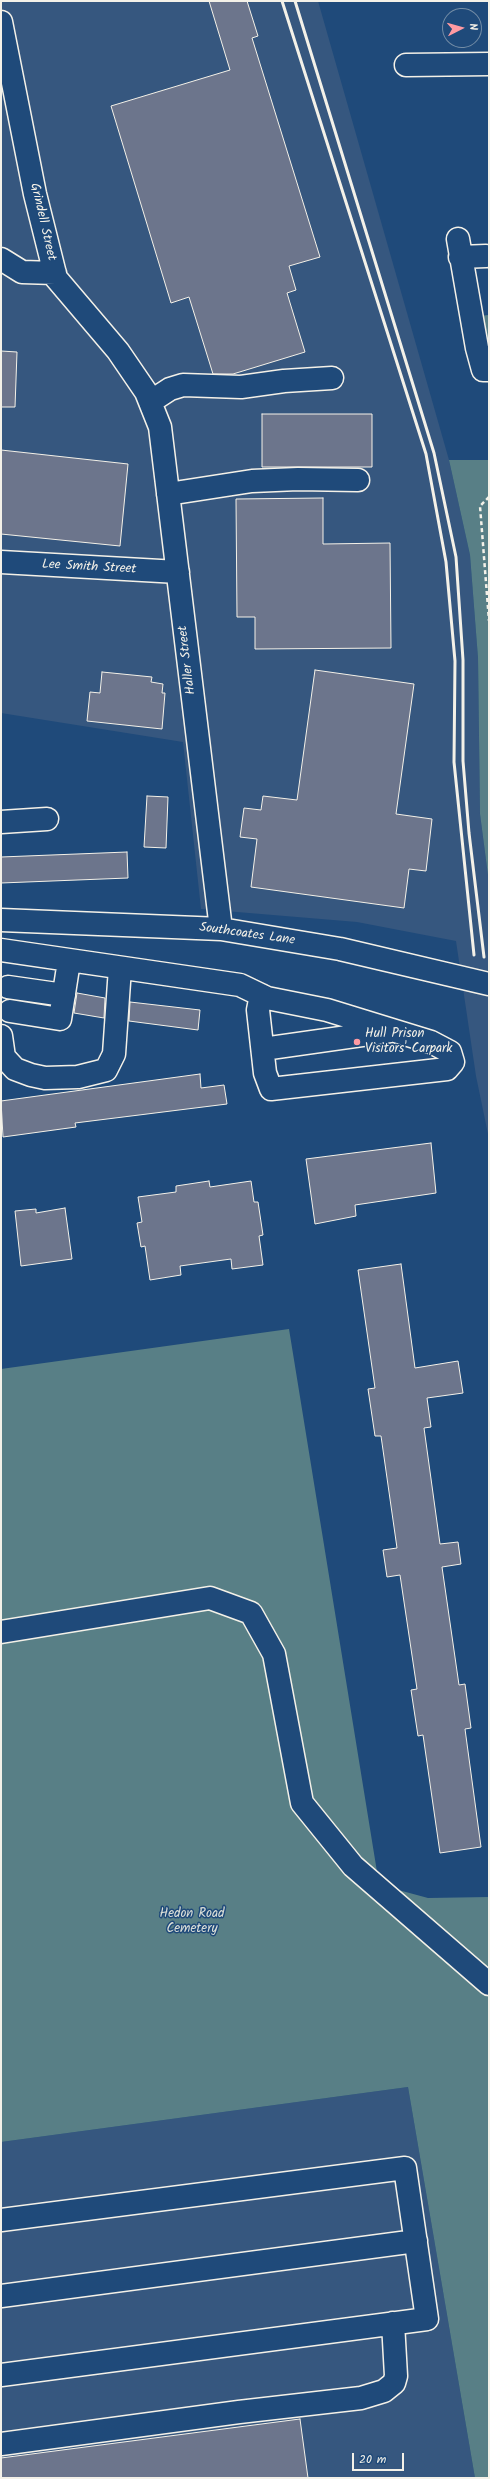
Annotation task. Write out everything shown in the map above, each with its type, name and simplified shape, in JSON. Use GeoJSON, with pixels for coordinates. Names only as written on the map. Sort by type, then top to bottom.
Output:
{"type":"FeatureCollection","features":[{"type":"Feature","properties":{"kind":"street","name":"Grindell Street"},"geometry":{"type":"LineString","coordinates":[[1,22],[35,194],[56,278],[118,351],[148,397]]}},
{"type":"Feature","properties":{"kind":"street"},"geometry":{"type":"LineString","coordinates":[[406,66],[489,64]]}},
{"type":"Feature","properties":{"kind":"street"},"geometry":{"type":"LineString","coordinates":[[486,256],[459,248],[477,348],[484,370],[489,370]]}},
{"type":"Feature","properties":{"kind":"street"},"geometry":{"type":"LineString","coordinates":[[1,259],[22,272],[55,273]]}},
{"type":"Feature","properties":{"kind":"street"},"geometry":{"type":"LineString","coordinates":[[148,397],[183,385],[241,387],[284,381],[332,378]]}},
{"type":"Feature","properties":{"kind":"street","name":"Haller Street"},"geometry":{"type":"LineString","coordinates":[[148,397],[160,427],[221,930]]}},
{"type":"Feature","properties":{"kind":"street"},"geometry":{"type":"LineString","coordinates":[[168,494],[252,481],[298,479],[358,480]]}},
{"type":"Feature","properties":{"kind":"street","name":"Lee Smith Street"},"geometry":{"type":"LineString","coordinates":[[1,562],[178,572]]}},
{"type":"Feature","properties":{"kind":"street"},"geometry":{"type":"LineString","coordinates":[[1,822],[48,819]]}},
{"type":"Feature","properties":{"kind":"street","name":"Southcoates Lane"},"geometry":{"type":"LineString","coordinates":[[1,920],[221,930],[340,949],[489,984]]}},
{"type":"Feature","properties":{"kind":"street"},"geometry":{"type":"LineString","coordinates":[[1,950],[240,985],[266,1002],[327,1010],[431,1042],[450,1052],[453,1062],[447,1069],[271,1089],[265,1073],[263,1049],[266,1002]]}},
{"type":"Feature","properties":{"kind":"street"},"geometry":{"type":"LineString","coordinates":[[10,1011],[60,1019],[69,961]]}},
{"type":"Feature","properties":{"kind":"street"},"geometry":{"type":"LineString","coordinates":[[1,1036],[4,1057],[15,1069],[31,1076],[45,1078],[78,1077],[106,1070],[114,1054],[120,968]]}},
{"type":"Feature","properties":{"kind":"street"},"geometry":{"type":"LineString","coordinates":[[8,987],[64,995]]}},
{"type":"Feature","properties":{"kind":"street"},"geometry":{"type":"LineString","coordinates":[[263,1049],[393,1031]]}},
{"type":"Feature","properties":{"kind":"street"},"geometry":{"type":"LineString","coordinates":[[1,1632],[210,1598],[251,1613],[274,1654],[302,1803],[353,1866],[489,1984]]}},
{"type":"Feature","properties":{"kind":"street"},"geometry":{"type":"LineString","coordinates":[[1,2220],[405,2168],[426,2319],[1,2375]]}},
{"type":"Feature","properties":{"kind":"street"},"geometry":{"type":"LineString","coordinates":[[1,2296],[416,2241]]}},
{"type":"Feature","properties":{"kind":"street"},"geometry":{"type":"LineString","coordinates":[[1,2444],[239,2412],[361,2398],[384,2391],[394,2383],[396,2376],[394,2323]]}},
{"type":"Feature","properties":{"kind":"path"},"geometry":{"type":"LineString","coordinates":[[489,497],[480,506],[489,621]]}},
{"type":"Feature","properties":{"kind":"shaded area"},"geometry":{"type":"Polygon","coordinates":[[[1,1],[318,1],[449,460],[470,555],[478,658],[480,814],[489,883],[489,1139],[476,1076],[456,941],[357,922],[201,909],[183,742],[1,713],[1,1]]]}},
{"type":"Feature","properties":{"kind":"shaded area"},"geometry":{"type":"Polygon","coordinates":[[[408,2087],[475,2478],[1,2478],[1,2142],[408,2087]]]}},
{"type":"Feature","properties":{"kind":"green space"},"geometry":{"type":"Polygon","coordinates":[[[489,315],[489,352],[478,316],[489,315]]]}},
{"type":"Feature","properties":{"kind":"green space"},"geometry":{"type":"Polygon","coordinates":[[[449,460],[489,460],[489,883],[480,814],[478,658],[470,555],[449,460]]]}},
{"type":"Feature","properties":{"kind":"green space","name":"Hedon Road Cemetery"},"geometry":{"type":"Polygon","coordinates":[[[289,1329],[378,1878],[391,1888],[428,1898],[489,1897],[489,2478],[475,2478],[408,2087],[1,2142],[1,1369],[289,1329]]]}},
{"type":"Feature","properties":{"kind":"building"},"geometry":{"type":"Polygon","coordinates":[[[209,1],[247,1],[258,36],[252,38],[320,257],[289,266],[296,290],[287,293],[305,352],[233,374],[213,374],[189,297],[171,303],[111,106],[230,70],[209,1]]]}},
{"type":"Feature","properties":{"kind":"building"},"geometry":{"type":"Polygon","coordinates":[[[1,351],[17,352],[15,407],[1,407],[1,351]]]}},
{"type":"Feature","properties":{"kind":"building"},"geometry":{"type":"Polygon","coordinates":[[[262,414],[372,414],[372,467],[262,467],[262,414]]]}},
{"type":"Feature","properties":{"kind":"building"},"geometry":{"type":"Polygon","coordinates":[[[1,450],[128,464],[120,546],[1,534],[1,450]]]}},
{"type":"Feature","properties":{"kind":"building"},"geometry":{"type":"Polygon","coordinates":[[[323,498],[323,544],[390,543],[391,648],[255,649],[255,617],[237,617],[236,499],[323,498]]]}},
{"type":"Feature","properties":{"kind":"building"},"geometry":{"type":"Polygon","coordinates":[[[315,670],[414,684],[396,814],[432,819],[426,871],[409,869],[404,908],[251,887],[257,839],[240,837],[244,808],[261,810],[263,796],[297,800],[315,670]]]}},
{"type":"Feature","properties":{"kind":"building"},"geometry":{"type":"Polygon","coordinates":[[[102,672],[152,677],[151,682],[163,684],[162,693],[165,693],[162,729],[87,721],[90,692],[100,693],[102,672]]]}},
{"type":"Feature","properties":{"kind":"building"},"geometry":{"type":"Polygon","coordinates":[[[147,796],[168,797],[166,848],[144,847],[147,796]]]}},
{"type":"Feature","properties":{"kind":"building"},"geometry":{"type":"Polygon","coordinates":[[[127,852],[128,878],[1,883],[1,857],[127,852]]]}},
{"type":"Feature","properties":{"kind":"building"},"geometry":{"type":"Polygon","coordinates":[[[77,993],[105,998],[104,1018],[74,1013],[77,993]]]}},
{"type":"Feature","properties":{"kind":"building"},"geometry":{"type":"Polygon","coordinates":[[[130,1002],[200,1010],[198,1030],[129,1021],[130,1002]]]}},
{"type":"Feature","properties":{"kind":"building"},"geometry":{"type":"Polygon","coordinates":[[[200,1074],[201,1088],[224,1085],[227,1104],[75,1123],[76,1127],[3,1137],[1,1101],[200,1074]]]}},
{"type":"Feature","properties":{"kind":"building"},"geometry":{"type":"Polygon","coordinates":[[[431,1143],[436,1193],[355,1205],[356,1216],[315,1224],[306,1159],[431,1143]]]}},
{"type":"Feature","properties":{"kind":"building"},"geometry":{"type":"Polygon","coordinates":[[[209,1181],[210,1187],[251,1181],[254,1202],[258,1202],[263,1235],[259,1236],[263,1265],[232,1269],[231,1259],[180,1266],[181,1275],[150,1280],[145,1246],[141,1247],[137,1223],[142,1222],[138,1197],[176,1192],[176,1186],[209,1181]]]}},
{"type":"Feature","properties":{"kind":"building"},"geometry":{"type":"Polygon","coordinates":[[[65,1208],[72,1259],[21,1266],[15,1211],[36,1209],[36,1213],[65,1208]]]}},
{"type":"Feature","properties":{"kind":"building"},"geometry":{"type":"Polygon","coordinates":[[[401,1264],[415,1368],[458,1361],[463,1393],[427,1398],[431,1427],[424,1428],[440,1544],[458,1542],[461,1564],[442,1567],[459,1685],[465,1684],[471,1728],[465,1729],[481,1847],[440,1853],[423,1735],[418,1736],[411,1690],[417,1689],[400,1575],[387,1577],[383,1550],[397,1548],[381,1436],[375,1436],[368,1389],[375,1388],[358,1270],[401,1264]]]}},
{"type":"Feature","properties":{"kind":"building"},"geometry":{"type":"Polygon","coordinates":[[[300,2419],[308,2478],[1,2478],[1,2458],[300,2419]]]}},
{"type":"Feature","properties":{"kind":"railway"},"geometry":{"type":"LineString","coordinates":[[282,1],[426,454],[446,562],[455,661],[454,762],[474,955]]}},
{"type":"Feature","properties":{"kind":"railway"},"geometry":{"type":"LineString","coordinates":[[295,1],[434,453],[456,557],[463,660],[463,761],[469,833],[484,957]]}},
{"type":"Feature","properties":{"kind":"place","name":"Hull Prison Visitors' Carpark"},"geometry":{"type":"Point","coordinates":[357,1042]}}]}
